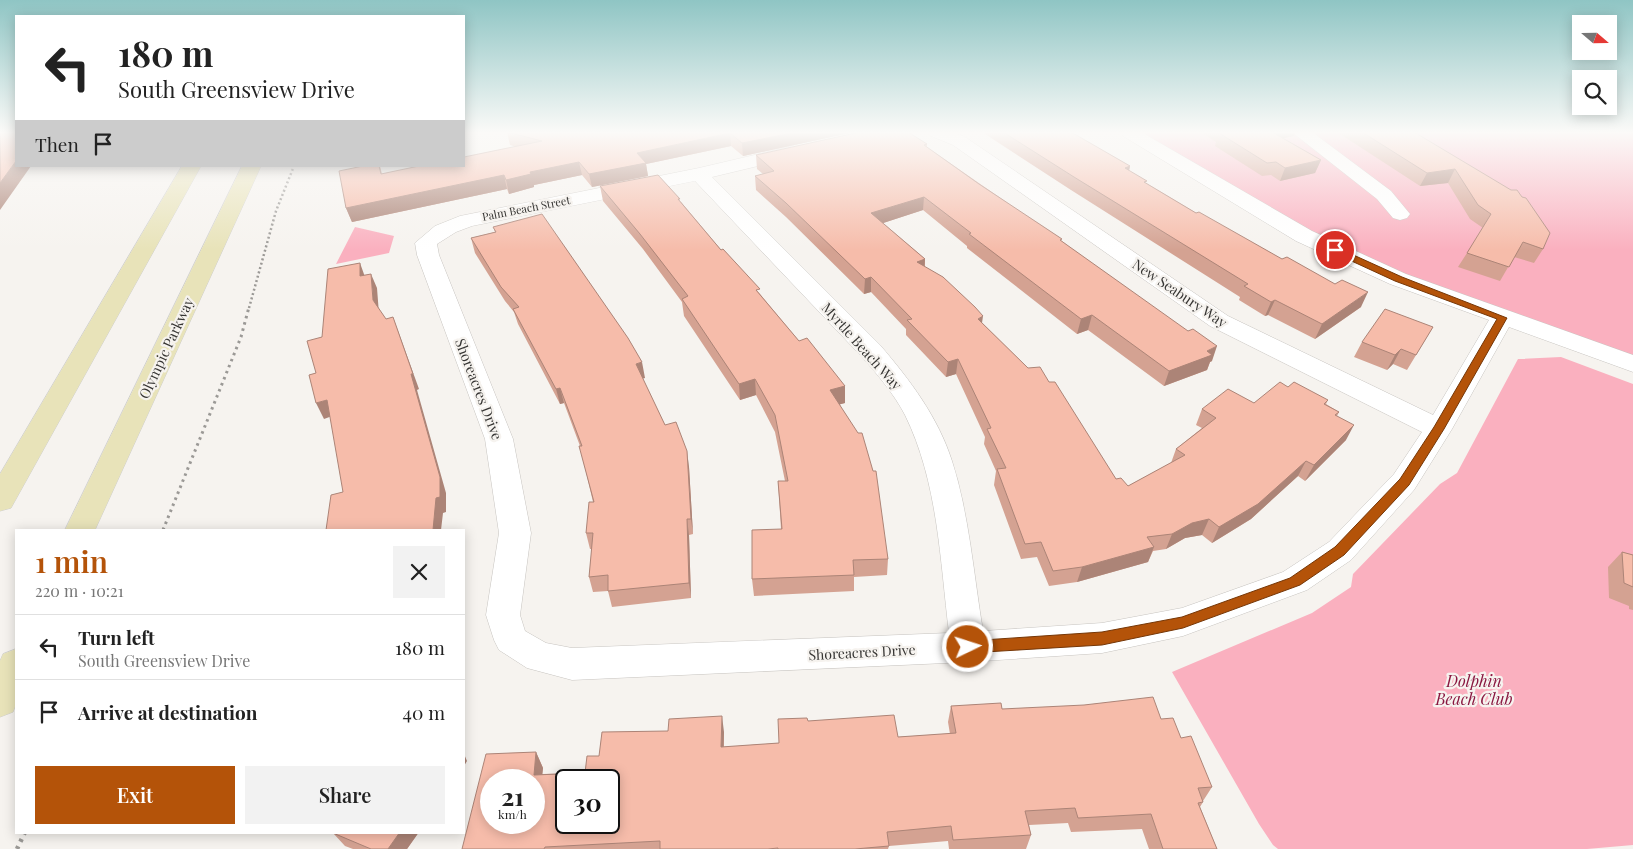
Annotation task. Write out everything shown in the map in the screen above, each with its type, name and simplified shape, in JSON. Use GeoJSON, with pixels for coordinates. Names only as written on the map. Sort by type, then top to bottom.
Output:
{"type":"FeatureCollection","features":[{"type":"Feature","properties":{"kind":"main road"},"geometry":{"type":"LineString","coordinates":[[0,500],[189,172]]}},
{"type":"Feature","properties":{"kind":"main road","name":"Olympic Parkway"},"geometry":{"type":"LineString","coordinates":[[80,529],[249,172]]}},
{"type":"Feature","properties":{"kind":"main road"},"geometry":{"type":"LineString","coordinates":[[0,700],[15,667]]}},
{"type":"Feature","properties":{"kind":"street","name":"Palm Beach Street"},"geometry":{"type":"LineString","coordinates":[[434,235],[453,224],[474,219],[709,172]]}},
{"type":"Feature","properties":{"kind":"street","name":"New Seabury Way"},"geometry":{"type":"LineString","coordinates":[[1003,172],[1219,321],[1438,429]]}},
{"type":"Feature","properties":{"kind":"street"},"geometry":{"type":"LineString","coordinates":[[1196,172],[1304,236],[1398,279],[1633,364]]}},
{"type":"Feature","properties":{"kind":"street"},"geometry":{"type":"LineString","coordinates":[[1353,172],[1384,195],[1400,214]]}},
{"type":"Feature","properties":{"kind":"street","name":"Myrtle Beach Way"},"geometry":{"type":"LineString","coordinates":[[699,174],[871,351],[895,379],[918,414],[938,461],[946,495],[968,647]]}},
{"type":"Feature","properties":{"kind":"street","name":"Shoreacres Drive"},"geometry":{"type":"LineString","coordinates":[[434,235],[426,243],[428,255],[499,439],[515,533],[503,615],[511,640],[539,657],[572,664],[968,647],[1102,638],[1183,622],[1295,582],[1340,551],[1404,482],[1438,429],[1502,318]]}},
{"type":"Feature","properties":{"kind":"path"},"geometry":{"type":"LineString","coordinates":[[163,529],[241,337],[276,211],[292,172]]}},
{"type":"Feature","properties":{"kind":"path"},"geometry":{"type":"LineString","coordinates":[[17,849],[24,834]]}},
{"type":"Feature","properties":{"kind":"green space"},"geometry":{"type":"Polygon","coordinates":[[[1195,172],[1633,172],[1633,366],[1429,291],[1280,222],[1195,172]]]}},
{"type":"Feature","properties":{"kind":"green space"},"geometry":{"type":"Polygon","coordinates":[[[355,227],[394,236],[389,253],[336,264],[355,227]]]}},
{"type":"Feature","properties":{"kind":"green space","name":"Dolphin Beach Club"},"geometry":{"type":"Polygon","coordinates":[[[1561,357],[1633,384],[1633,845],[1587,849],[1278,849],[1273,845],[1259,824],[1172,672],[1312,613],[1351,587],[1353,574],[1440,484],[1457,473],[1518,359],[1561,357]]]}},
{"type":"Feature","properties":{"kind":"building"},"geometry":{"type":"Polygon","coordinates":[[[0,172],[8,172],[0,183],[0,172]]]}},
{"type":"Feature","properties":{"kind":"building"},"geometry":{"type":"Polygon","coordinates":[[[339,172],[380,172],[381,174],[392,172],[532,172],[530,172],[531,174],[506,180],[504,175],[346,208],[339,172]]]}},
{"type":"Feature","properties":{"kind":"building"},"geometry":{"type":"Polygon","coordinates":[[[587,172],[601,172],[589,174],[587,172]]]}},
{"type":"Feature","properties":{"kind":"building"},"geometry":{"type":"Polygon","coordinates":[[[772,172],[962,172],[1062,239],[1060,240],[1188,331],[1193,329],[1217,346],[1207,351],[1212,355],[1169,371],[1092,315],[1081,319],[969,234],[971,233],[924,197],[871,213],[925,259],[917,262],[943,277],[975,307],[983,316],[978,319],[1028,368],[1040,367],[1049,382],[1055,382],[1116,479],[1121,478],[1128,486],[1185,455],[1176,449],[1216,418],[1202,409],[1228,389],[1254,403],[1280,382],[1288,387],[1294,382],[1328,400],[1324,404],[1339,412],[1335,415],[1354,425],[1314,465],[1306,461],[1258,504],[1219,527],[1209,519],[1192,523],[1172,534],[1147,537],[1154,547],[1082,567],[1053,571],[1041,542],[1025,544],[997,469],[1006,468],[987,429],[991,428],[958,359],[948,362],[907,320],[912,319],[871,277],[865,279],[755,176],[772,172]]]}},
{"type":"Feature","properties":{"kind":"building"},"geometry":{"type":"Polygon","coordinates":[[[1066,172],[1131,172],[1147,181],[1144,182],[1196,213],[1199,212],[1282,259],[1287,257],[1335,284],[1342,280],[1368,292],[1322,324],[1275,300],[1271,302],[1244,286],[1248,284],[1066,172]]]}},
{"type":"Feature","properties":{"kind":"building"},"geometry":{"type":"Polygon","coordinates":[[[1457,172],[1480,172],[1511,190],[1517,190],[1522,197],[1526,198],[1550,233],[1543,249],[1523,242],[1509,267],[1467,253],[1491,214],[1478,205],[1457,172]]]}},
{"type":"Feature","properties":{"kind":"building"},"geometry":{"type":"Polygon","coordinates":[[[658,175],[721,250],[723,249],[760,289],[756,290],[799,341],[807,338],[845,386],[830,390],[858,433],[862,433],[873,471],[876,471],[888,559],[853,560],[854,575],[752,579],[752,530],[782,529],[778,481],[788,481],[775,415],[755,379],[739,384],[682,299],[688,296],[600,186],[658,175]]]}},
{"type":"Feature","properties":{"kind":"building"},"geometry":{"type":"Polygon","coordinates":[[[542,214],[628,338],[642,362],[636,364],[665,425],[676,422],[687,451],[691,519],[687,519],[689,583],[608,591],[608,575],[589,577],[593,533],[586,533],[589,502],[594,502],[579,446],[582,446],[560,388],[556,389],[513,309],[519,307],[501,287],[471,238],[496,232],[493,227],[542,214]]]}},
{"type":"Feature","properties":{"kind":"building"},"geometry":{"type":"Polygon","coordinates":[[[360,263],[360,276],[371,274],[373,300],[386,319],[393,317],[413,374],[411,374],[440,477],[440,497],[436,498],[433,529],[326,529],[331,495],[343,492],[327,400],[316,403],[309,375],[316,373],[307,341],[322,337],[328,269],[360,263]]]}},
{"type":"Feature","properties":{"kind":"building"},"geometry":{"type":"Polygon","coordinates":[[[1385,309],[1433,327],[1416,355],[1401,349],[1395,355],[1362,342],[1385,309]]]}},
{"type":"Feature","properties":{"kind":"building"},"geometry":{"type":"Polygon","coordinates":[[[1622,552],[1633,555],[1633,587],[1624,583],[1622,552]]]}},
{"type":"Feature","properties":{"kind":"building"},"geometry":{"type":"Polygon","coordinates":[[[1153,697],[1161,719],[1173,718],[1181,738],[1191,736],[1212,787],[1198,788],[1203,802],[1198,803],[1217,849],[1163,849],[1151,814],[1078,818],[1075,808],[1025,811],[1031,835],[953,840],[951,826],[887,832],[889,846],[855,849],[660,849],[660,841],[545,847],[544,849],[462,849],[480,778],[480,834],[545,834],[545,775],[555,774],[555,834],[620,834],[620,769],[585,769],[587,756],[599,756],[602,732],[668,731],[669,719],[722,716],[721,747],[779,743],[778,719],[807,718],[808,721],[894,715],[898,737],[956,733],[951,706],[1001,703],[1002,709],[1084,705],[1153,697]]]}},
{"type":"Feature","properties":{"kind":"building"},"geometry":{"type":"Polygon","coordinates":[[[536,752],[535,769],[482,769],[486,754],[536,752]]]}},
{"type":"Feature","properties":{"kind":"building"},"geometry":{"type":"Polygon","coordinates":[[[335,834],[399,834],[388,849],[371,849],[335,834]]]}},
{"type":"Feature","properties":{"kind":"route"},"geometry":{"type":"LineString","coordinates":[[968,647],[1102,638],[1183,622],[1295,582],[1340,551],[1384,504],[1404,482],[1438,429],[1502,318],[1398,279],[1335,250]]}}]}
